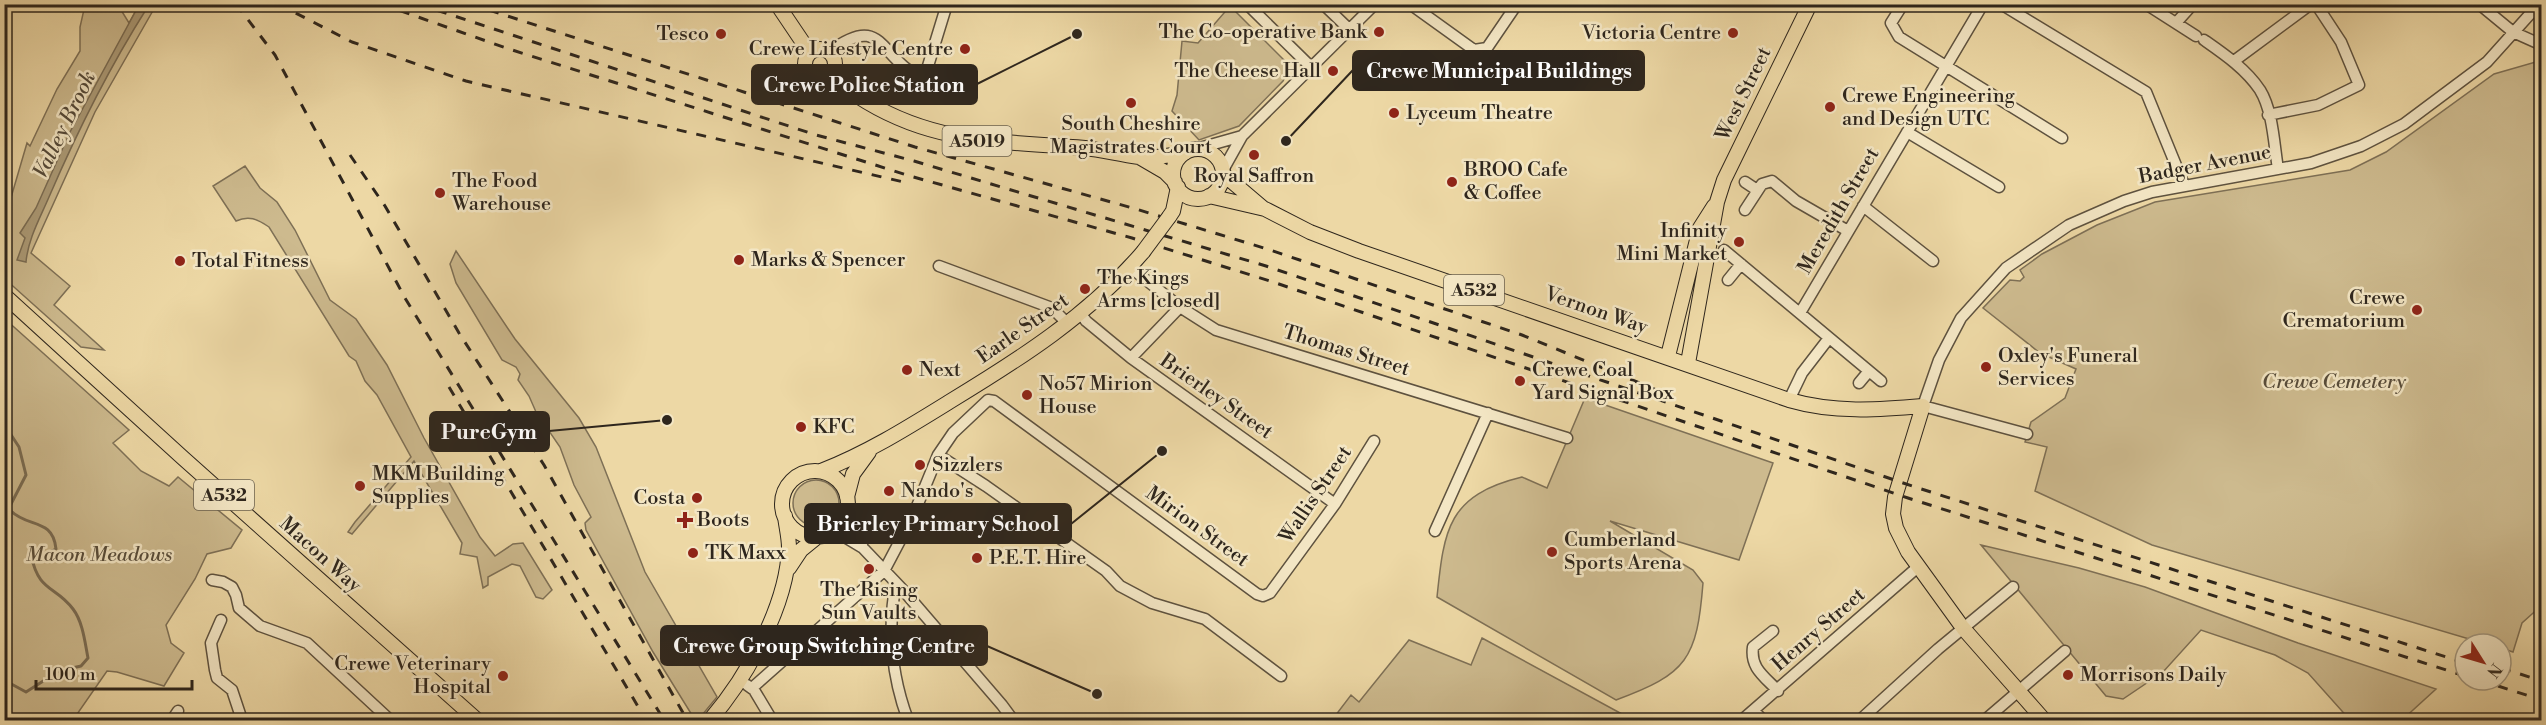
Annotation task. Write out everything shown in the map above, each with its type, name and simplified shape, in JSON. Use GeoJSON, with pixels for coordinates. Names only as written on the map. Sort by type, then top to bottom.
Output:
{"type":"FeatureCollection","features":[{"type":"Feature","properties":{"kind":"main road","name":"A5019"},"geometry":{"type":"LineString","coordinates":[[777,4],[810,53],[805,65],[811,76],[820,79],[831,74],[847,88],[878,108],[943,134],[980,141],[1086,148],[1140,157],[1190,151]]}},
{"type":"Feature","properties":{"kind":"main road","name":"West Street"},"geometry":{"type":"LineString","coordinates":[[1688,363],[1717,202],[1724,180],[1810,4]]}},
{"type":"Feature","properties":{"kind":"main road"},"geometry":{"type":"LineString","coordinates":[[810,53],[821,49],[829,52],[834,60],[831,74]]}},
{"type":"Feature","properties":{"kind":"main road"},"geometry":{"type":"LineString","coordinates":[[1190,151],[1211,153],[1218,158],[1223,172],[1219,188],[1204,197],[1188,196],[1177,185],[1174,168],[1190,151]]}},
{"type":"Feature","properties":{"kind":"main road","name":"A5019"},"geometry":{"type":"LineString","coordinates":[[1140,157],[1159,168],[1177,185]]}},
{"type":"Feature","properties":{"kind":"main road","name":"Vernon Way"},"geometry":{"type":"LineString","coordinates":[[1223,172],[1265,209],[1310,232],[1789,400],[1816,407],[1870,411],[1923,406]]}},
{"type":"Feature","properties":{"kind":"main road","name":"Earle Street"},"geometry":{"type":"LineString","coordinates":[[821,471],[870,450],[996,374],[1081,314],[1143,252],[1171,214],[1177,185]]}},
{"type":"Feature","properties":{"kind":"main road","name":"Vernon Way"},"geometry":{"type":"LineString","coordinates":[[1204,197],[1265,209]]}},
{"type":"Feature","properties":{"kind":"main road","name":"Earle Street"},"geometry":{"type":"LineString","coordinates":[[1171,214],[1204,197]]}},
{"type":"Feature","properties":{"kind":"main road","name":"West Street"},"geometry":{"type":"LineString","coordinates":[[1668,356],[1700,228],[1717,202]]}},
{"type":"Feature","properties":{"kind":"main road","name":"Macon Way"},"geometry":{"type":"LineString","coordinates":[[4,295],[477,720]]}},
{"type":"Feature","properties":{"kind":"main road"},"geometry":{"type":"LineString","coordinates":[[1923,406],[1895,497],[1893,514],[1896,528],[1908,552],[1963,628],[2044,720]]}},
{"type":"Feature","properties":{"kind":"main road","name":"Earle Street"},"geometry":{"type":"LineString","coordinates":[[847,504],[853,474],[870,450]]}},
{"type":"Feature","properties":{"kind":"main road"},"geometry":{"type":"LineString","coordinates":[[710,720],[746,685],[770,624],[786,572],[789,546],[783,501],[789,485],[802,474],[821,471],[838,480],[847,504],[839,526],[801,550],[786,572]]}},
{"type":"Feature","properties":{"kind":"main road"},"geometry":{"type":"LineString","coordinates":[[785,516],[798,531],[821,536]]}},
{"type":"Feature","properties":{"kind":"street"},"geometry":{"type":"LineString","coordinates":[[829,52],[854,36],[867,35],[884,44],[904,68],[924,79],[947,4]]}},
{"type":"Feature","properties":{"kind":"street"},"geometry":{"type":"LineString","coordinates":[[1247,4],[1312,68]]}},
{"type":"Feature","properties":{"kind":"street"},"geometry":{"type":"LineString","coordinates":[[1323,4],[1350,30]]}},
{"type":"Feature","properties":{"kind":"street"},"geometry":{"type":"LineString","coordinates":[[1223,172],[1242,136],[1375,4]]}},
{"type":"Feature","properties":{"kind":"street"},"geometry":{"type":"LineString","coordinates":[[1410,4],[1474,50]]}},
{"type":"Feature","properties":{"kind":"street"},"geometry":{"type":"LineString","coordinates":[[1464,63],[1474,50],[1487,48],[1517,4]]}},
{"type":"Feature","properties":{"kind":"street"},"geometry":{"type":"LineString","coordinates":[[1903,4],[1891,23],[1899,37],[2062,138]]}},
{"type":"Feature","properties":{"kind":"street","name":"Meredith Street"},"geometry":{"type":"LineString","coordinates":[[1800,313],[1983,4]]}},
{"type":"Feature","properties":{"kind":"street"},"geometry":{"type":"LineString","coordinates":[[2001,4],[2146,92],[2184,185]]}},
{"type":"Feature","properties":{"kind":"street"},"geometry":{"type":"LineString","coordinates":[[2146,4],[2234,61],[2261,91],[2268,114],[2278,169]]}},
{"type":"Feature","properties":{"kind":"street"},"geometry":{"type":"LineString","coordinates":[[2176,23],[2193,4]]}},
{"type":"Feature","properties":{"kind":"street"},"geometry":{"type":"LineString","coordinates":[[2234,61],[2311,4]]}},
{"type":"Feature","properties":{"kind":"street"},"geometry":{"type":"LineString","coordinates":[[2268,114],[2318,105],[2359,85],[2341,42],[2316,4]]}},
{"type":"Feature","properties":{"kind":"street"},"geometry":{"type":"LineString","coordinates":[[2479,4],[2513,32],[2541,45]]}},
{"type":"Feature","properties":{"kind":"street","name":"Badger Avenue"},"geometry":{"type":"LineString","coordinates":[[1923,406],[1939,360],[1961,318],[2006,268],[2069,225],[2124,201],[2184,185],[2312,163],[2361,147],[2404,124],[2487,62],[2539,4]]}},
{"type":"Feature","properties":{"kind":"street"},"geometry":{"type":"LineString","coordinates":[[1907,132],[1999,187]]}},
{"type":"Feature","properties":{"kind":"street"},"geometry":{"type":"LineString","coordinates":[[1190,151],[1242,136]]}},
{"type":"Feature","properties":{"kind":"street"},"geometry":{"type":"LineString","coordinates":[[1744,210],[1762,184],[1772,181],[1796,201],[1848,231]]}},
{"type":"Feature","properties":{"kind":"street"},"geometry":{"type":"LineString","coordinates":[[1745,182],[1757,190]]}},
{"type":"Feature","properties":{"kind":"street"},"geometry":{"type":"LineString","coordinates":[[1863,206],[1933,261]]}},
{"type":"Feature","properties":{"kind":"street"},"geometry":{"type":"LineString","coordinates":[[1724,250],[1881,381]]}},
{"type":"Feature","properties":{"kind":"street"},"geometry":{"type":"LineString","coordinates":[[1728,280],[1741,264]]}},
{"type":"Feature","properties":{"kind":"street"},"geometry":{"type":"LineString","coordinates":[[939,266],[1052,308],[1068,324]]}},
{"type":"Feature","properties":{"kind":"street","name":"Thomas Street"},"geometry":{"type":"LineString","coordinates":[[1130,267],[1180,307],[1216,330],[1568,438]]}},
{"type":"Feature","properties":{"kind":"street"},"geometry":{"type":"LineString","coordinates":[[1131,358],[1180,307]]}},
{"type":"Feature","properties":{"kind":"street","name":"Brierley Street"},"geometry":{"type":"LineString","coordinates":[[1081,314],[1086,321],[1131,358],[1335,504]]}},
{"type":"Feature","properties":{"kind":"street"},"geometry":{"type":"LineString","coordinates":[[1789,400],[1802,373],[1829,338]]}},
{"type":"Feature","properties":{"kind":"street"},"geometry":{"type":"LineString","coordinates":[[1859,383],[1869,371]]}},
{"type":"Feature","properties":{"kind":"street","name":"Mirion Street"},"geometry":{"type":"LineString","coordinates":[[938,455],[953,433],[988,400],[994,400],[1257,594],[1263,596]]}},
{"type":"Feature","properties":{"kind":"street"},"geometry":{"type":"LineString","coordinates":[[1923,406],[2027,434]]}},
{"type":"Feature","properties":{"kind":"street"},"geometry":{"type":"LineString","coordinates":[[1435,531],[1488,413]]}},
{"type":"Feature","properties":{"kind":"street","name":"Wallis Street"},"geometry":{"type":"LineString","coordinates":[[1263,596],[1270,593],[1335,504],[1374,441]]}},
{"type":"Feature","properties":{"kind":"street"},"geometry":{"type":"LineString","coordinates":[[772,720],[746,685],[771,672],[884,571],[914,516],[938,455],[1106,571],[1120,586],[1152,603],[1205,619],[1281,676]]}},
{"type":"Feature","properties":{"kind":"street"},"geometry":{"type":"LineString","coordinates":[[847,504],[863,548]]}},
{"type":"Feature","properties":{"kind":"street"},"geometry":{"type":"LineString","coordinates":[[821,536],[843,536],[863,548],[995,696],[1013,720]]}},
{"type":"Feature","properties":{"kind":"street","name":"Henry Street"},"geometry":{"type":"LineString","coordinates":[[1742,720],[1919,566]]}},
{"type":"Feature","properties":{"kind":"street"},"geometry":{"type":"LineString","coordinates":[[212,580],[232,587],[237,596],[239,608],[260,626],[307,643],[390,720]]}},
{"type":"Feature","properties":{"kind":"street"},"geometry":{"type":"LineString","coordinates":[[896,583],[890,636],[903,706],[908,720]]}},
{"type":"Feature","properties":{"kind":"street"},"geometry":{"type":"LineString","coordinates":[[1860,720],[1963,628],[2013,587]]}},
{"type":"Feature","properties":{"kind":"street"},"geometry":{"type":"LineString","coordinates":[[221,620],[211,643],[215,669],[218,678],[232,690],[242,720]]}},
{"type":"Feature","properties":{"kind":"street"},"geometry":{"type":"LineString","coordinates":[[1773,630],[1753,647],[1752,655],[1753,664],[1778,691]]}},
{"type":"Feature","properties":{"kind":"street"},"geometry":{"type":"LineString","coordinates":[[1985,720],[2065,651]]}},
{"type":"Feature","properties":{"kind":"street"},"geometry":{"type":"LineString","coordinates":[[1754,711],[1763,720]]}},
{"type":"Feature","properties":{"kind":"green space"},"geometry":{"type":"Polygon","coordinates":[[[85,5],[118,5],[129,23],[139,5],[155,7],[95,112],[31,253],[70,286],[54,305],[104,350],[81,347],[5,279],[5,218],[27,143],[30,146],[57,89],[80,51],[80,27],[85,5]]]}},
{"type":"Feature","properties":{"kind":"green space"},"geometry":{"type":"Polygon","coordinates":[[[1230,6],[1287,63],[1287,73],[1283,81],[1239,126],[1199,140],[1172,111],[1177,95],[1182,41],[1198,43],[1230,6]]]}},
{"type":"Feature","properties":{"kind":"green space","name":"Crewe Cemetery"},"geometry":{"type":"Polygon","coordinates":[[[2541,62],[2541,606],[2522,623],[2513,652],[2513,632],[2453,632],[2453,634],[2152,545],[2035,491],[2047,447],[2025,442],[2031,422],[2065,398],[2076,369],[2040,353],[1983,308],[2010,280],[2020,281],[2024,277],[2020,270],[2042,254],[2097,225],[2155,202],[2350,170],[2386,152],[2494,74],[2541,62]]]}},
{"type":"Feature","properties":{"kind":"green space"},"geometry":{"type":"Polygon","coordinates":[[[245,166],[260,188],[277,202],[295,230],[330,300],[356,319],[387,365],[424,438],[480,537],[495,556],[513,544],[523,543],[552,590],[543,599],[536,597],[520,566],[512,564],[488,577],[488,585],[483,588],[477,557],[460,554],[462,543],[414,461],[352,534],[348,532],[411,457],[377,395],[365,381],[356,361],[349,356],[269,227],[253,219],[245,218],[236,221],[213,186],[245,166]]]}},
{"type":"Feature","properties":{"kind":"green space"},"geometry":{"type":"Polygon","coordinates":[[[456,251],[515,339],[579,418],[596,447],[645,572],[717,697],[698,720],[695,720],[653,652],[586,530],[585,523],[591,517],[574,485],[560,447],[518,380],[520,374],[516,367],[502,360],[456,283],[450,264],[456,251]]]}},
{"type":"Feature","properties":{"kind":"green space","name":"Macon Meadows"},"geometry":{"type":"Polygon","coordinates":[[[5,319],[129,430],[113,443],[141,471],[169,486],[178,477],[242,530],[231,548],[207,554],[195,579],[166,625],[171,643],[184,653],[164,686],[107,671],[73,720],[5,720],[5,319]]]}},
{"type":"Feature","properties":{"kind":"green space","name":"Cumberland Sports Arena"},"geometry":{"type":"Polygon","coordinates":[[[1585,398],[1773,463],[1739,560],[1610,521],[1693,570],[1703,583],[1697,630],[1692,647],[1684,660],[1673,672],[1659,681],[1616,700],[1437,597],[1443,552],[1454,518],[1464,505],[1478,494],[1497,485],[1522,477],[1547,488],[1585,398]]]}},
{"type":"Feature","properties":{"kind":"green space"},"geometry":{"type":"Polygon","coordinates":[[[816,480],[832,487],[839,503],[832,519],[816,526],[800,519],[793,503],[800,487],[816,480]]]}},
{"type":"Feature","properties":{"kind":"green space"},"geometry":{"type":"Polygon","coordinates":[[[1981,545],[2079,568],[2145,587],[2298,643],[2436,689],[2402,720],[2350,720],[2308,673],[2275,655],[2201,630],[2163,672],[2123,699],[2106,696],[1981,545]]]}},
{"type":"Feature","properties":{"kind":"green space"},"geometry":{"type":"Polygon","coordinates":[[[1482,638],[1633,720],[1332,720],[1351,695],[1359,702],[1409,640],[1471,665],[1482,638]]]}},
{"type":"Feature","properties":{"kind":"shaded area"},"geometry":{"type":"Polygon","coordinates":[[[139,5],[147,8],[107,77],[71,148],[35,229],[26,262],[17,260],[25,238],[20,233],[36,208],[70,132],[139,5]]]}},
{"type":"Feature","properties":{"kind":"waterway","name":"Valley Brook"},"geometry":{"type":"LineString","coordinates":[[4,424],[19,447],[26,475],[10,506],[11,511],[45,528],[54,539],[56,549],[45,554],[31,555],[34,567],[43,582],[66,601],[76,614],[88,658],[81,666],[59,671],[26,692],[4,680]]}},
{"type":"Feature","properties":{"kind":"railway"},"geometry":{"type":"LineString","coordinates":[[236,4],[275,55],[405,298],[664,720]]}},
{"type":"Feature","properties":{"kind":"railway"},"geometry":{"type":"LineString","coordinates":[[278,4],[352,42],[466,81],[908,183]]}},
{"type":"Feature","properties":{"kind":"railway"},"geometry":{"type":"LineString","coordinates":[[381,4],[509,49],[910,176],[1132,238],[1270,281],[1908,498],[2453,672]]}},
{"type":"Feature","properties":{"kind":"railway"},"geometry":{"type":"LineString","coordinates":[[418,4],[816,135],[914,161],[1266,266],[1912,486],[2453,659]]}},
{"type":"Feature","properties":{"kind":"railway"},"geometry":{"type":"LineString","coordinates":[[470,4],[915,147],[1136,209],[1267,249],[1522,335],[1664,393]]}},
{"type":"Feature","properties":{"kind":"railway"},"geometry":{"type":"LineString","coordinates":[[350,155],[385,206],[459,333],[544,465],[687,720]]}},
{"type":"Feature","properties":{"kind":"railway"},"geometry":{"type":"LineString","coordinates":[[449,387],[646,720]]}},
{"type":"Feature","properties":{"kind":"railway"},"geometry":{"type":"LineString","coordinates":[[2513,672],[2542,681]]}},
{"type":"Feature","properties":{"kind":"railway"},"geometry":{"type":"LineString","coordinates":[[2513,691],[2542,700]]}},
{"type":"Feature","properties":{"kind":"place","name":"The Co-operative Bank"},"geometry":{"type":"Point","coordinates":[1379,32]}},
{"type":"Feature","properties":{"kind":"place","name":"Victoria Centre"},"geometry":{"type":"Point","coordinates":[1733,33]}},
{"type":"Feature","properties":{"kind":"place","name":"Tesco"},"geometry":{"type":"Point","coordinates":[721,34]}},
{"type":"Feature","properties":{"kind":"place","name":"Crewe Police Station"},"geometry":{"type":"Point","coordinates":[1077,34]}},
{"type":"Feature","properties":{"kind":"place","name":"Crewe Lifestyle Centre"},"geometry":{"type":"Point","coordinates":[965,49]}},
{"type":"Feature","properties":{"kind":"place","name":"The Cheese Hall"},"geometry":{"type":"Point","coordinates":[1333,71]}},
{"type":"Feature","properties":{"kind":"place","name":"South Cheshire Magistrates Court"},"geometry":{"type":"Point","coordinates":[1131,103]}},
{"type":"Feature","properties":{"kind":"place","name":"Crewe Engineering and Design UTC"},"geometry":{"type":"Point","coordinates":[1830,107]}},
{"type":"Feature","properties":{"kind":"place","name":"Lyceum Theatre"},"geometry":{"type":"Point","coordinates":[1394,113]}},
{"type":"Feature","properties":{"kind":"place","name":"Crewe Municipal Buildings"},"geometry":{"type":"Point","coordinates":[1286,141]}},
{"type":"Feature","properties":{"kind":"place","name":"Royal Saffron"},"geometry":{"type":"Point","coordinates":[1254,155]}},
{"type":"Feature","properties":{"kind":"place","name":"BROO Cafe & Coffee"},"geometry":{"type":"Point","coordinates":[1452,182]}},
{"type":"Feature","properties":{"kind":"place","name":"The Food Warehouse"},"geometry":{"type":"Point","coordinates":[440,193]}},
{"type":"Feature","properties":{"kind":"place","name":"Infinity Mini Market"},"geometry":{"type":"Point","coordinates":[1739,242]}},
{"type":"Feature","properties":{"kind":"place","name":"Marks & Spencer"},"geometry":{"type":"Point","coordinates":[739,260]}},
{"type":"Feature","properties":{"kind":"place","name":"Total Fitness"},"geometry":{"type":"Point","coordinates":[180,261]}},
{"type":"Feature","properties":{"kind":"place","name":"The Kings Arms [closed]"},"geometry":{"type":"Point","coordinates":[1085,289]}},
{"type":"Feature","properties":{"kind":"place","name":"Crewe Crematorium"},"geometry":{"type":"Point","coordinates":[2417,310]}},
{"type":"Feature","properties":{"kind":"place","name":"Oxley's Funeral Services"},"geometry":{"type":"Point","coordinates":[1986,367]}},
{"type":"Feature","properties":{"kind":"place","name":"Next"},"geometry":{"type":"Point","coordinates":[907,370]}},
{"type":"Feature","properties":{"kind":"place","name":"Crewe Coal Yard Signal Box"},"geometry":{"type":"Point","coordinates":[1520,381]}},
{"type":"Feature","properties":{"kind":"place","name":"No57 Mirion House"},"geometry":{"type":"Point","coordinates":[1027,395]}},
{"type":"Feature","properties":{"kind":"place","name":"PureGym"},"geometry":{"type":"Point","coordinates":[667,420]}},
{"type":"Feature","properties":{"kind":"place","name":"KFC"},"geometry":{"type":"Point","coordinates":[801,427]}},
{"type":"Feature","properties":{"kind":"place","name":"Brierley Primary School"},"geometry":{"type":"Point","coordinates":[1162,451]}},
{"type":"Feature","properties":{"kind":"place","name":"Sizzlers"},"geometry":{"type":"Point","coordinates":[920,465]}},
{"type":"Feature","properties":{"kind":"place","name":"MKM Building Supplies"},"geometry":{"type":"Point","coordinates":[360,486]}},
{"type":"Feature","properties":{"kind":"place","name":"Nando's"},"geometry":{"type":"Point","coordinates":[889,491]}},
{"type":"Feature","properties":{"kind":"place","name":"Costa"},"geometry":{"type":"Point","coordinates":[697,498]}},
{"type":"Feature","properties":{"kind":"place","name":"Boots"},"geometry":{"type":"Point","coordinates":[685,520]}},
{"type":"Feature","properties":{"kind":"place","name":"Cumberland Sports Arena"},"geometry":{"type":"Point","coordinates":[1552,552]}},
{"type":"Feature","properties":{"kind":"place","name":"TK Maxx"},"geometry":{"type":"Point","coordinates":[693,553]}},
{"type":"Feature","properties":{"kind":"place","name":"P.E.T. Hire"},"geometry":{"type":"Point","coordinates":[977,558]}},
{"type":"Feature","properties":{"kind":"place","name":"The Rising Sun Vaults"},"geometry":{"type":"Point","coordinates":[869,569]}},
{"type":"Feature","properties":{"kind":"place","name":"Morrisons Daily"},"geometry":{"type":"Point","coordinates":[2068,675]}},
{"type":"Feature","properties":{"kind":"place","name":"Crewe Veterinary Hospital"},"geometry":{"type":"Point","coordinates":[503,676]}},
{"type":"Feature","properties":{"kind":"place","name":"Crewe Group Switching Centre"},"geometry":{"type":"Point","coordinates":[1097,694]}}]}
